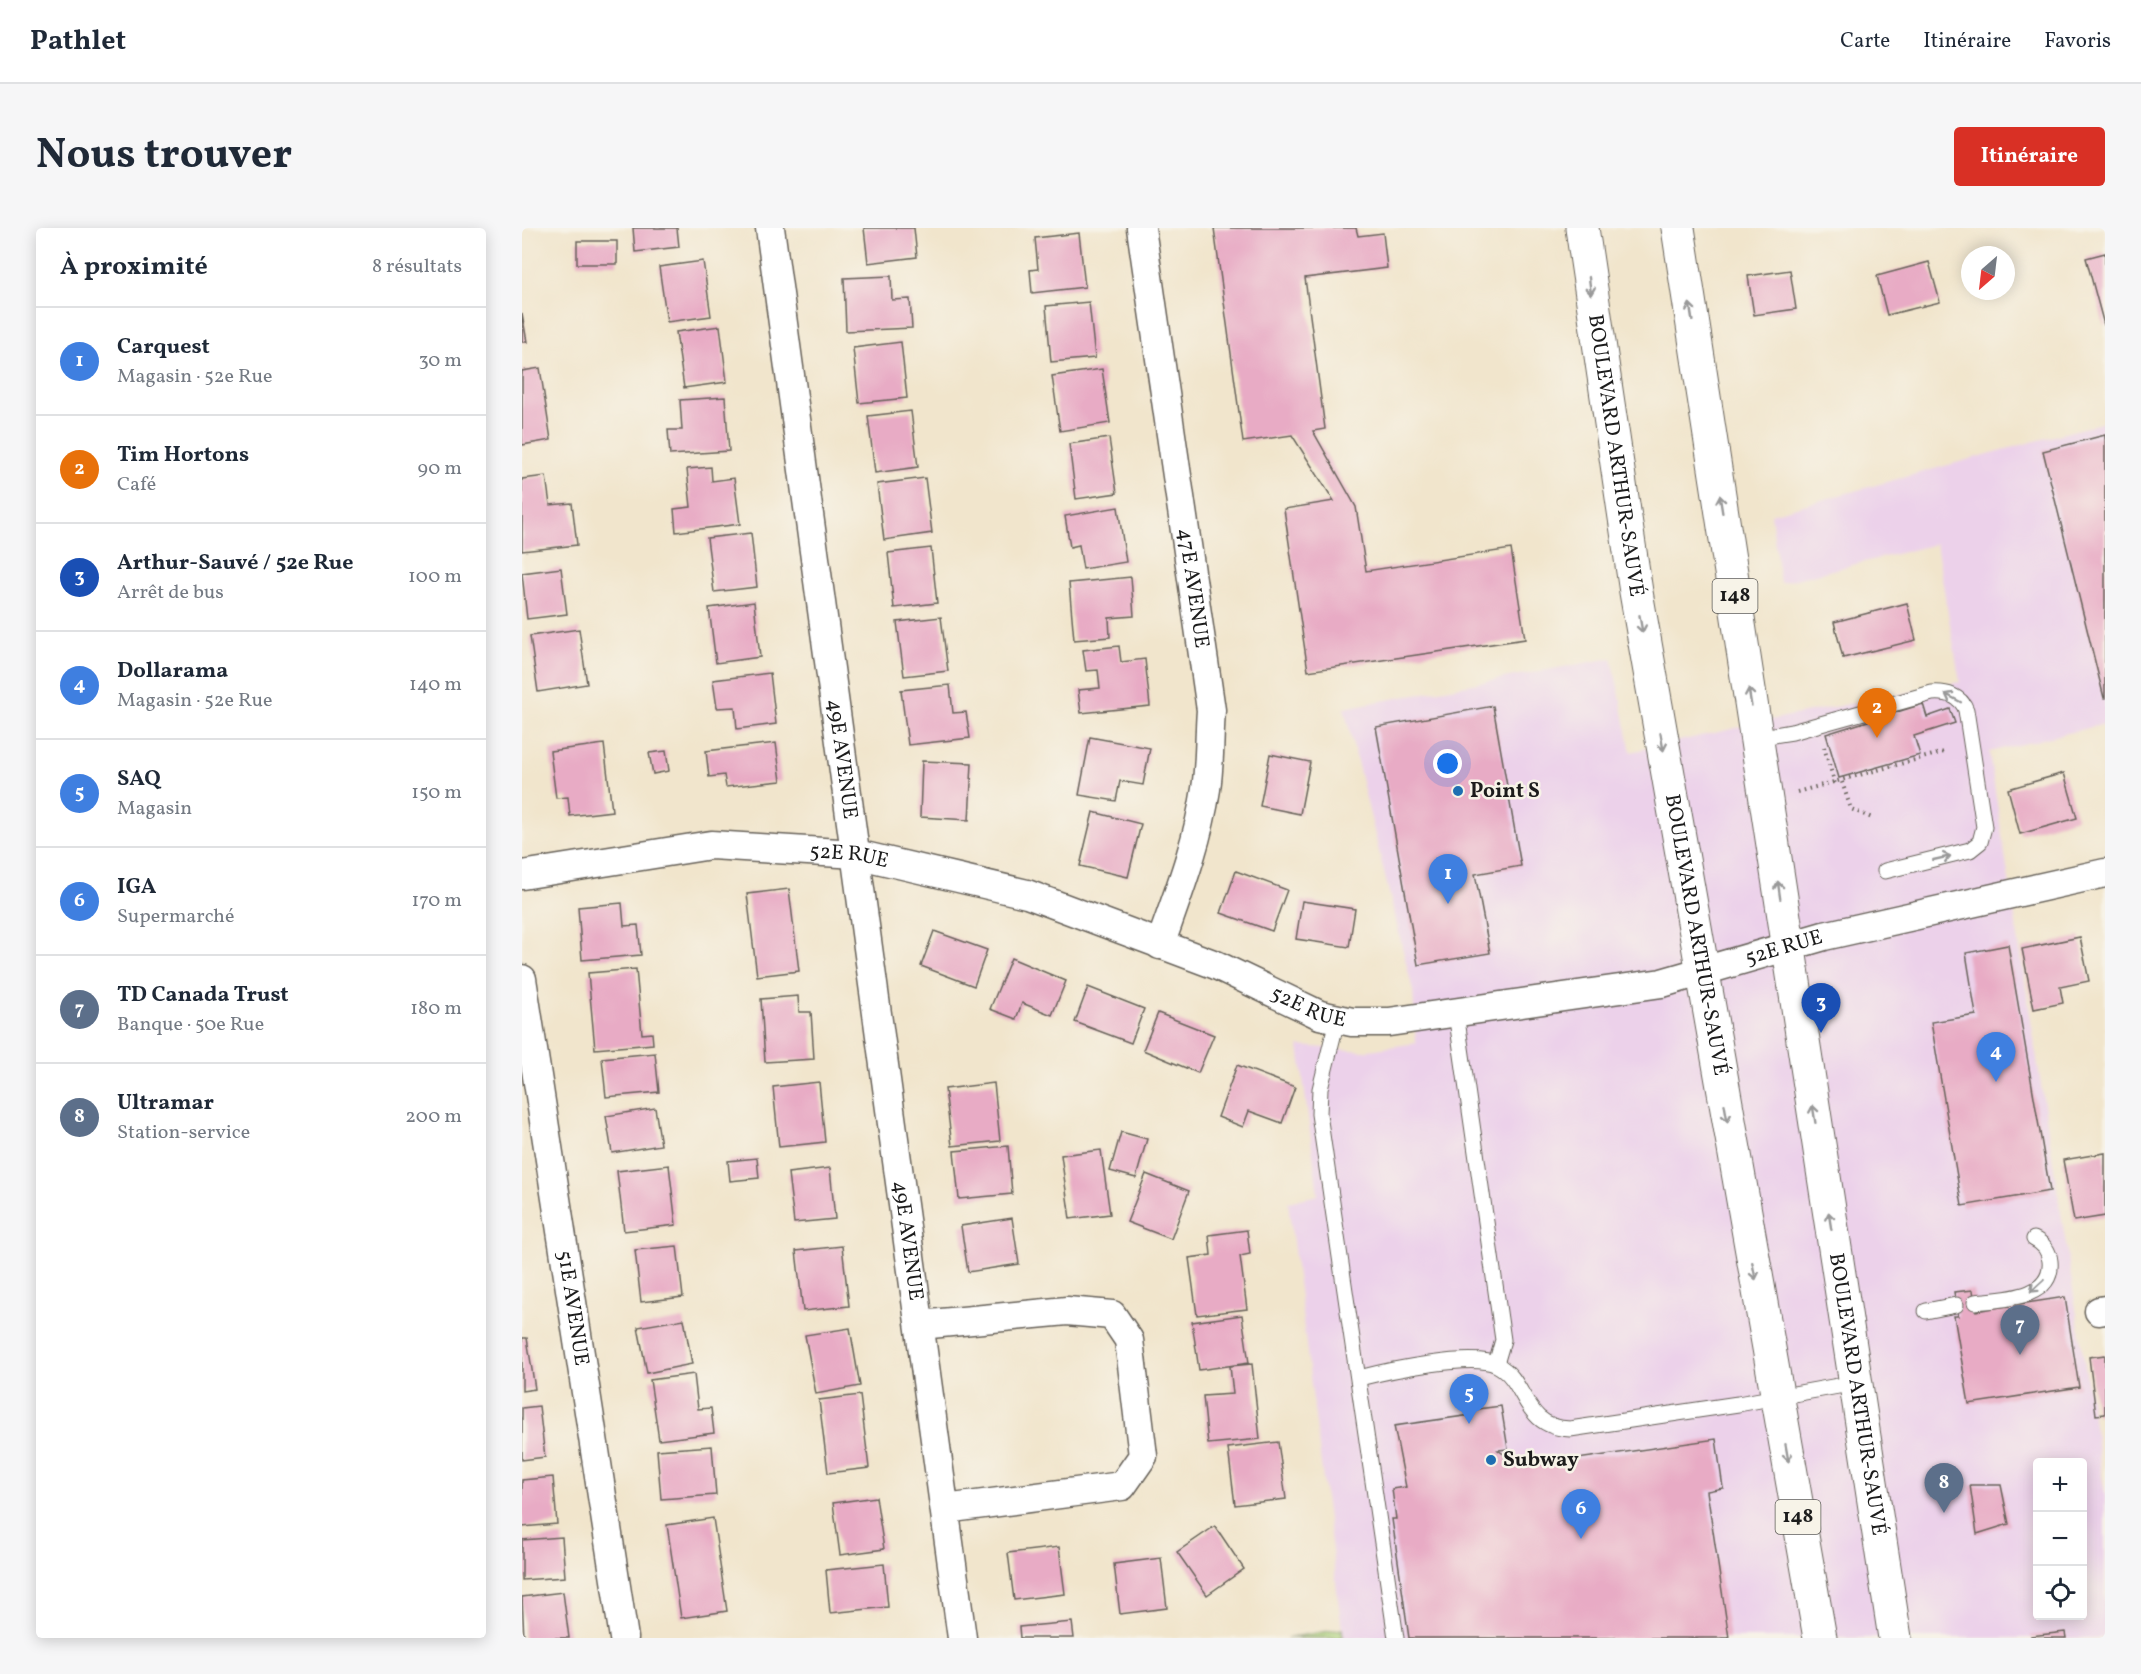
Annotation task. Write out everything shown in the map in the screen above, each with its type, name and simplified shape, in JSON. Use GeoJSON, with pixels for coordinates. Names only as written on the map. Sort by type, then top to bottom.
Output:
{"type":"FeatureCollection","features":[{"type":"Feature","properties":{"kind":"main road","name":"BOULEVARD ARTHUR-SAUVÉ"},"geometry":{"type":"LineString","coordinates":[[1582,228],[1636,592],[1701,973],[1820,1638]]}},
{"type":"Feature","properties":{"kind":"main road","name":"BOULEVARD ARTHUR-SAUVÉ"},"geometry":{"type":"LineString","coordinates":[[1678,228],[1895,1638]]}},
{"type":"Feature","properties":{"kind":"street","name":"49E AVENUE"},"geometry":{"type":"LineString","coordinates":[[770,228],[962,1638]]}},
{"type":"Feature","properties":{"kind":"street","name":"47E AVENUE"},"geometry":{"type":"LineString","coordinates":[[1141,228],[1211,710],[1202,812],[1191,856],[1160,945]]}},
{"type":"Feature","properties":{"kind":"street","name":"52E RUE"},"geometry":{"type":"LineString","coordinates":[[522,876],[711,845],[856,854],[1027,894],[1216,965],[1300,1007],[1337,1020],[1389,1022],[1662,983],[1855,929],[2105,873]]}},
{"type":"Feature","properties":{"kind":"street","name":"51E AVENUE"},"geometry":{"type":"LineString","coordinates":[[522,979],[624,1638]]}},
{"type":"Feature","properties":{"kind":"street","name":"49E AVENUE"},"geometry":{"type":"LineString","coordinates":[[920,1325],[1067,1311],[1112,1315],[1129,1340],[1143,1456],[1122,1486],[945,1509]]}},
{"type":"Feature","properties":{"kind":"lane"},"geometry":{"type":"LineString","coordinates":[[1756,738],[1792,732],[1932,693],[1947,694],[1960,701],[1966,710],[1984,827],[1980,842],[1970,850],[1961,853],[1885,871]]}},
{"type":"Feature","properties":{"kind":"lane"},"geometry":{"type":"LineString","coordinates":[[1456,1013],[1503,1340],[1496,1364]]}},
{"type":"Feature","properties":{"kind":"lane"},"geometry":{"type":"LineString","coordinates":[[1337,1020],[1318,1099],[1396,1638]]}},
{"type":"Feature","properties":{"kind":"lane"},"geometry":{"type":"LineString","coordinates":[[1975,1302],[2015,1297],[2038,1289],[2049,1271],[2050,1261],[2041,1243],[2034,1239]]}},
{"type":"Feature","properties":{"kind":"lane"},"geometry":{"type":"LineString","coordinates":[[1926,1311],[1956,1305]]}},
{"type":"Feature","properties":{"kind":"lane"},"geometry":{"type":"LineString","coordinates":[[1359,1378],[1467,1360],[1496,1364],[1538,1416],[1561,1428],[1738,1404],[1855,1383]]}},
{"type":"Feature","properties":{"kind":"path"},"geometry":{"type":"LineString","coordinates":[[1821,736],[1835,784]]}},
{"type":"Feature","properties":{"kind":"path"},"geometry":{"type":"LineString","coordinates":[[1794,793],[1835,784],[1944,752]]}},
{"type":"Feature","properties":{"kind":"path"},"geometry":{"type":"LineString","coordinates":[[1842,782],[1851,808],[1872,818]]}},
{"type":"Feature","properties":{"kind":"shaded area"},"geometry":{"type":"Polygon","coordinates":[[[2105,422],[2105,724],[1989,752],[2105,1495],[2105,1638],[1343,1638],[1288,1202],[1318,1195],[1299,1046],[1363,1051],[1416,1043],[1413,991],[1344,708],[1612,658],[1631,752],[1789,716],[1960,682],[1936,544],[1780,583],[1771,514],[2105,422]]]}},
{"type":"Feature","properties":{"kind":"green space"},"geometry":{"type":"Polygon","coordinates":[[[1342,1629],[1343,1638],[1287,1638],[1342,1629]]]}},
{"type":"Feature","properties":{"kind":"building"},"geometry":{"type":"Polygon","coordinates":[[[633,228],[677,228],[679,247],[635,252],[633,228]]]}},
{"type":"Feature","properties":{"kind":"building"},"geometry":{"type":"Polygon","coordinates":[[[864,228],[914,228],[917,257],[868,263],[864,228]]]}},
{"type":"Feature","properties":{"kind":"building"},"geometry":{"type":"Polygon","coordinates":[[[1214,228],[1356,228],[1358,236],[1383,233],[1387,268],[1305,278],[1325,429],[1313,431],[1356,507],[1366,571],[1511,549],[1525,639],[1308,671],[1284,509],[1334,501],[1292,435],[1243,442],[1214,228]]]}},
{"type":"Feature","properties":{"kind":"building"},"geometry":{"type":"Polygon","coordinates":[[[1079,233],[1085,287],[1032,293],[1030,270],[1038,269],[1035,238],[1079,233]]]}},
{"type":"Feature","properties":{"kind":"building"},"geometry":{"type":"Polygon","coordinates":[[[577,241],[617,241],[617,264],[577,264],[577,241]]]}},
{"type":"Feature","properties":{"kind":"building"},"geometry":{"type":"Polygon","coordinates":[[[2105,253],[2105,325],[2104,325],[2086,258],[2105,253]]]}},
{"type":"Feature","properties":{"kind":"building"},"geometry":{"type":"Polygon","coordinates":[[[703,261],[711,316],[667,322],[659,267],[703,261]]]}},
{"type":"Feature","properties":{"kind":"building"},"geometry":{"type":"Polygon","coordinates":[[[1929,262],[1940,302],[1887,315],[1877,276],[1929,262]]]}},
{"type":"Feature","properties":{"kind":"building"},"geometry":{"type":"Polygon","coordinates":[[[1790,270],[1796,309],[1754,315],[1748,276],[1790,270]]]}},
{"type":"Feature","properties":{"kind":"building"},"geometry":{"type":"Polygon","coordinates":[[[891,276],[892,300],[910,299],[912,328],[846,331],[844,278],[891,276]]]}},
{"type":"Feature","properties":{"kind":"building"},"geometry":{"type":"Polygon","coordinates":[[[1089,302],[1095,358],[1051,362],[1046,306],[1089,302]]]}},
{"type":"Feature","properties":{"kind":"building"},"geometry":{"type":"Polygon","coordinates":[[[522,313],[527,342],[522,342],[522,313]]]}},
{"type":"Feature","properties":{"kind":"building"},"geometry":{"type":"Polygon","coordinates":[[[720,326],[727,382],[684,388],[676,332],[720,326]]]}},
{"type":"Feature","properties":{"kind":"building"},"geometry":{"type":"Polygon","coordinates":[[[901,342],[907,398],[859,403],[853,348],[901,342]]]}},
{"type":"Feature","properties":{"kind":"building"},"geometry":{"type":"Polygon","coordinates":[[[540,368],[551,440],[522,445],[522,371],[540,368]]]}},
{"type":"Feature","properties":{"kind":"building"},"geometry":{"type":"Polygon","coordinates":[[[1102,369],[1110,423],[1060,431],[1052,376],[1102,369]]]}},
{"type":"Feature","properties":{"kind":"building"},"geometry":{"type":"Polygon","coordinates":[[[725,397],[729,451],[670,455],[668,430],[682,430],[680,400],[725,397]]]}},
{"type":"Feature","properties":{"kind":"building"},"geometry":{"type":"Polygon","coordinates":[[[911,411],[918,467],[875,473],[868,416],[911,411]]]}},
{"type":"Feature","properties":{"kind":"building"},"geometry":{"type":"Polygon","coordinates":[[[2105,435],[2105,698],[2104,698],[2043,451],[2105,435]]]}},
{"type":"Feature","properties":{"kind":"building"},"geometry":{"type":"Polygon","coordinates":[[[1109,438],[1117,493],[1076,499],[1069,444],[1109,438]]]}},
{"type":"Feature","properties":{"kind":"building"},"geometry":{"type":"Polygon","coordinates":[[[711,467],[712,481],[734,478],[740,524],[676,532],[674,509],[691,507],[687,469],[711,467]]]}},
{"type":"Feature","properties":{"kind":"building"},"geometry":{"type":"Polygon","coordinates":[[[546,476],[550,505],[572,503],[577,545],[522,551],[522,479],[546,476]]]}},
{"type":"Feature","properties":{"kind":"building"},"geometry":{"type":"Polygon","coordinates":[[[925,478],[932,533],[884,540],[877,484],[925,478]]]}},
{"type":"Feature","properties":{"kind":"building"},"geometry":{"type":"Polygon","coordinates":[[[1118,507],[1126,562],[1083,569],[1079,545],[1070,547],[1065,516],[1118,507]]]}},
{"type":"Feature","properties":{"kind":"building"},"geometry":{"type":"Polygon","coordinates":[[[751,533],[757,587],[714,592],[707,538],[751,533]]]}},
{"type":"Feature","properties":{"kind":"building"},"geometry":{"type":"Polygon","coordinates":[[[931,548],[937,603],[894,608],[888,553],[931,548]]]}},
{"type":"Feature","properties":{"kind":"building"},"geometry":{"type":"Polygon","coordinates":[[[561,568],[567,614],[527,619],[522,573],[561,568]]]}},
{"type":"Feature","properties":{"kind":"building"},"geometry":{"type":"Polygon","coordinates":[[[1131,577],[1134,616],[1109,618],[1110,637],[1074,640],[1069,583],[1131,577]]]}},
{"type":"Feature","properties":{"kind":"building"},"geometry":{"type":"Polygon","coordinates":[[[754,602],[760,657],[716,663],[709,608],[754,602]]]}},
{"type":"Feature","properties":{"kind":"building"},"geometry":{"type":"Polygon","coordinates":[[[1907,603],[1916,640],[1843,658],[1834,622],[1907,603]]]}},
{"type":"Feature","properties":{"kind":"building"},"geometry":{"type":"Polygon","coordinates":[[[941,617],[948,671],[904,676],[897,622],[941,617]]]}},
{"type":"Feature","properties":{"kind":"building"},"geometry":{"type":"Polygon","coordinates":[[[579,629],[587,684],[538,692],[530,636],[579,629]]]}},
{"type":"Feature","properties":{"kind":"building"},"geometry":{"type":"Polygon","coordinates":[[[1119,646],[1121,662],[1145,659],[1150,706],[1081,713],[1078,690],[1100,688],[1098,670],[1086,671],[1083,650],[1119,646]]]}},
{"type":"Feature","properties":{"kind":"building"},"geometry":{"type":"Polygon","coordinates":[[[770,673],[776,724],[737,729],[735,707],[717,708],[713,680],[770,673]]]}},
{"type":"Feature","properties":{"kind":"building"},"geometry":{"type":"Polygon","coordinates":[[[950,685],[953,713],[966,712],[970,738],[908,745],[901,690],[950,685]]]}},
{"type":"Feature","properties":{"kind":"building"},"geometry":{"type":"Polygon","coordinates":[[[1923,704],[1927,717],[1950,709],[1955,723],[1914,736],[1920,755],[1839,778],[1826,734],[1923,704]]]}},
{"type":"Feature","properties":{"kind":"building"},"geometry":{"type":"Polygon","coordinates":[[[1493,706],[1521,866],[1475,874],[1490,953],[1418,965],[1376,727],[1493,706]]]}},
{"type":"Feature","properties":{"kind":"building"},"geometry":{"type":"Polygon","coordinates":[[[1090,737],[1150,748],[1143,785],[1120,781],[1116,801],[1079,795],[1090,737]]]}},
{"type":"Feature","properties":{"kind":"building"},"geometry":{"type":"Polygon","coordinates":[[[776,743],[781,781],[726,787],[724,775],[709,777],[706,751],[776,743]]]}},
{"type":"Feature","properties":{"kind":"building"},"geometry":{"type":"Polygon","coordinates":[[[604,744],[612,811],[570,816],[568,797],[556,798],[550,751],[604,744]]]}},
{"type":"Feature","properties":{"kind":"building"},"geometry":{"type":"Polygon","coordinates":[[[666,751],[669,771],[653,774],[649,753],[666,751]]]}},
{"type":"Feature","properties":{"kind":"building"},"geometry":{"type":"Polygon","coordinates":[[[1270,754],[1310,762],[1300,814],[1260,806],[1270,754]]]}},
{"type":"Feature","properties":{"kind":"building"},"geometry":{"type":"Polygon","coordinates":[[[922,761],[972,763],[969,820],[920,817],[922,761]]]}},
{"type":"Feature","properties":{"kind":"building"},"geometry":{"type":"Polygon","coordinates":[[[2064,773],[2077,818],[2020,834],[2008,789],[2064,773]]]}},
{"type":"Feature","properties":{"kind":"building"},"geometry":{"type":"Polygon","coordinates":[[[1093,812],[1141,824],[1128,877],[1080,866],[1093,812]]]}},
{"type":"Feature","properties":{"kind":"building"},"geometry":{"type":"Polygon","coordinates":[[[1236,871],[1287,890],[1272,931],[1221,913],[1236,871]]]}},
{"type":"Feature","properties":{"kind":"building"},"geometry":{"type":"Polygon","coordinates":[[[789,889],[799,971],[757,976],[747,894],[789,889]]]}},
{"type":"Feature","properties":{"kind":"building"},"geometry":{"type":"Polygon","coordinates":[[[1302,901],[1355,909],[1349,947],[1296,939],[1302,901]]]}},
{"type":"Feature","properties":{"kind":"building"},"geometry":{"type":"Polygon","coordinates":[[[622,903],[624,926],[638,925],[641,955],[582,960],[578,907],[622,903]]]}},
{"type":"Feature","properties":{"kind":"building"},"geometry":{"type":"Polygon","coordinates":[[[934,931],[987,950],[974,986],[921,966],[934,931]]]}},
{"type":"Feature","properties":{"kind":"building"},"geometry":{"type":"Polygon","coordinates":[[[2080,937],[2089,981],[2060,987],[2063,1003],[2034,1009],[2022,949],[2080,937]]]}},
{"type":"Feature","properties":{"kind":"building"},"geometry":{"type":"Polygon","coordinates":[[[2008,945],[2050,1191],[1962,1206],[1931,1022],[1976,1015],[1966,953],[2008,945]]]}},
{"type":"Feature","properties":{"kind":"building"},"geometry":{"type":"Polygon","coordinates":[[[1011,958],[1066,981],[1052,1015],[1022,1003],[1016,1019],[990,1009],[1011,958]]]}},
{"type":"Feature","properties":{"kind":"building"},"geometry":{"type":"Polygon","coordinates":[[[636,969],[642,1034],[652,1033],[653,1044],[595,1049],[588,973],[636,969]]]}},
{"type":"Feature","properties":{"kind":"building"},"geometry":{"type":"Polygon","coordinates":[[[1088,987],[1144,1009],[1131,1043],[1075,1022],[1088,987]]]}},
{"type":"Feature","properties":{"kind":"building"},"geometry":{"type":"Polygon","coordinates":[[[798,996],[799,1012],[811,1012],[814,1059],[765,1062],[761,999],[798,996]]]}},
{"type":"Feature","properties":{"kind":"building"},"geometry":{"type":"Polygon","coordinates":[[[1158,1013],[1214,1035],[1198,1073],[1143,1050],[1158,1013]]]}},
{"type":"Feature","properties":{"kind":"building"},"geometry":{"type":"Polygon","coordinates":[[[655,1053],[659,1092],[606,1097],[602,1058],[655,1053]]]}},
{"type":"Feature","properties":{"kind":"building"},"geometry":{"type":"Polygon","coordinates":[[[1237,1065],[1295,1087],[1282,1123],[1249,1111],[1243,1127],[1218,1117],[1237,1065]]]}},
{"type":"Feature","properties":{"kind":"building"},"geometry":{"type":"Polygon","coordinates":[[[819,1082],[825,1142],[779,1147],[773,1087],[819,1082]]]}},
{"type":"Feature","properties":{"kind":"building"},"geometry":{"type":"Polygon","coordinates":[[[994,1083],[1000,1141],[952,1146],[945,1089],[994,1083]]]}},
{"type":"Feature","properties":{"kind":"building"},"geometry":{"type":"Polygon","coordinates":[[[655,1108],[661,1145],[612,1153],[606,1116],[655,1108]]]}},
{"type":"Feature","properties":{"kind":"building"},"geometry":{"type":"Polygon","coordinates":[[[1121,1132],[1147,1139],[1136,1178],[1110,1171],[1121,1132]]]}},
{"type":"Feature","properties":{"kind":"building"},"geometry":{"type":"Polygon","coordinates":[[[1008,1146],[1012,1194],[959,1199],[954,1151],[1008,1146]]]}},
{"type":"Feature","properties":{"kind":"building"},"geometry":{"type":"Polygon","coordinates":[[[1101,1150],[1110,1214],[1070,1219],[1061,1155],[1101,1150]]]}},
{"type":"Feature","properties":{"kind":"building"},"geometry":{"type":"Polygon","coordinates":[[[2105,1153],[2105,1216],[2074,1221],[2063,1160],[2105,1153]]]}},
{"type":"Feature","properties":{"kind":"building"},"geometry":{"type":"Polygon","coordinates":[[[757,1158],[759,1178],[730,1181],[728,1161],[757,1158]]]}},
{"type":"Feature","properties":{"kind":"building"},"geometry":{"type":"Polygon","coordinates":[[[669,1165],[676,1225],[624,1231],[617,1171],[669,1165]]]}},
{"type":"Feature","properties":{"kind":"building"},"geometry":{"type":"Polygon","coordinates":[[[830,1168],[835,1219],[794,1223],[788,1173],[830,1168]]]}},
{"type":"Feature","properties":{"kind":"building"},"geometry":{"type":"Polygon","coordinates":[[[1146,1174],[1189,1191],[1171,1239],[1127,1222],[1146,1174]]]}},
{"type":"Feature","properties":{"kind":"building"},"geometry":{"type":"Polygon","coordinates":[[[1012,1218],[1019,1264],[968,1272],[961,1226],[1012,1218]]]}},
{"type":"Feature","properties":{"kind":"building"},"geometry":{"type":"Polygon","coordinates":[[[1247,1230],[1250,1254],[1240,1256],[1247,1309],[1197,1315],[1189,1258],[1211,1255],[1209,1235],[1247,1230]]]}},
{"type":"Feature","properties":{"kind":"building"},"geometry":{"type":"Polygon","coordinates":[[[677,1246],[683,1297],[641,1302],[635,1250],[677,1246]]]}},
{"type":"Feature","properties":{"kind":"building"},"geometry":{"type":"Polygon","coordinates":[[[842,1246],[849,1306],[803,1311],[796,1251],[842,1246]]]}},
{"type":"Feature","properties":{"kind":"building"},"geometry":{"type":"Polygon","coordinates":[[[1973,1290],[1976,1311],[2065,1297],[2079,1387],[1969,1404],[1954,1316],[1958,1316],[1954,1292],[1973,1290]]]}},
{"type":"Feature","properties":{"kind":"building"},"geometry":{"type":"Polygon","coordinates":[[[1242,1315],[1249,1363],[1199,1370],[1192,1322],[1242,1315]]]}},
{"type":"Feature","properties":{"kind":"building"},"geometry":{"type":"Polygon","coordinates":[[[684,1319],[692,1364],[647,1373],[638,1327],[684,1319]]]}},
{"type":"Feature","properties":{"kind":"building"},"geometry":{"type":"Polygon","coordinates":[[[850,1328],[860,1386],[816,1394],[805,1335],[850,1328]]]}},
{"type":"Feature","properties":{"kind":"building"},"geometry":{"type":"Polygon","coordinates":[[[522,1338],[527,1338],[535,1389],[522,1391],[522,1338]]]}},
{"type":"Feature","properties":{"kind":"building"},"geometry":{"type":"Polygon","coordinates":[[[2105,1355],[2105,1414],[2096,1415],[2089,1357],[2105,1355]]]}},
{"type":"Feature","properties":{"kind":"building"},"geometry":{"type":"Polygon","coordinates":[[[1252,1364],[1260,1439],[1208,1444],[1203,1396],[1233,1394],[1230,1366],[1252,1364]]]}},
{"type":"Feature","properties":{"kind":"building"},"geometry":{"type":"Polygon","coordinates":[[[694,1374],[698,1409],[711,1408],[714,1433],[659,1440],[650,1380],[694,1374]]]}},
{"type":"Feature","properties":{"kind":"building"},"geometry":{"type":"Polygon","coordinates":[[[860,1395],[869,1468],[828,1473],[819,1400],[860,1395]]]}},
{"type":"Feature","properties":{"kind":"building"},"geometry":{"type":"Polygon","coordinates":[[[539,1406],[545,1457],[522,1460],[522,1408],[539,1406]]]}},
{"type":"Feature","properties":{"kind":"building"},"geometry":{"type":"Polygon","coordinates":[[[1501,1406],[1508,1449],[1498,1450],[1522,1467],[1716,1439],[1723,1488],[1707,1491],[1729,1638],[1409,1638],[1392,1519],[1396,1519],[1392,1489],[1406,1487],[1394,1426],[1471,1415],[1470,1410],[1501,1406]]]}},
{"type":"Feature","properties":{"kind":"building"},"geometry":{"type":"Polygon","coordinates":[[[1278,1442],[1286,1499],[1235,1505],[1228,1448],[1278,1442]]]}},
{"type":"Feature","properties":{"kind":"building"},"geometry":{"type":"Polygon","coordinates":[[[712,1446],[716,1495],[661,1499],[657,1450],[712,1446]]]}},
{"type":"Feature","properties":{"kind":"building"},"geometry":{"type":"Polygon","coordinates":[[[553,1477],[557,1524],[522,1527],[522,1480],[553,1477]]]}},
{"type":"Feature","properties":{"kind":"building"},"geometry":{"type":"Polygon","coordinates":[[[1970,1485],[2001,1485],[2009,1524],[1977,1534],[1970,1485]]]}},
{"type":"Feature","properties":{"kind":"building"},"geometry":{"type":"Polygon","coordinates":[[[876,1497],[884,1549],[840,1555],[833,1503],[876,1497]]]}},
{"type":"Feature","properties":{"kind":"building"},"geometry":{"type":"Polygon","coordinates":[[[713,1518],[727,1611],[681,1618],[667,1525],[713,1518]]]}},
{"type":"Feature","properties":{"kind":"building"},"geometry":{"type":"Polygon","coordinates":[[[1215,1526],[1244,1569],[1207,1595],[1177,1552],[1215,1526]]]}},
{"type":"Feature","properties":{"kind":"building"},"geometry":{"type":"Polygon","coordinates":[[[562,1537],[565,1577],[522,1580],[522,1540],[562,1537]]]}},
{"type":"Feature","properties":{"kind":"building"},"geometry":{"type":"Polygon","coordinates":[[[1059,1547],[1065,1594],[1014,1600],[1008,1553],[1059,1547]]]}},
{"type":"Feature","properties":{"kind":"building"},"geometry":{"type":"Polygon","coordinates":[[[1161,1558],[1167,1608],[1120,1614],[1114,1564],[1161,1558]]]}},
{"type":"Feature","properties":{"kind":"building"},"geometry":{"type":"Polygon","coordinates":[[[884,1564],[888,1607],[830,1613],[826,1570],[884,1564]]]}},
{"type":"Feature","properties":{"kind":"building"},"geometry":{"type":"Polygon","coordinates":[[[563,1592],[569,1638],[524,1638],[522,1597],[563,1592]]]}},
{"type":"Feature","properties":{"kind":"building"},"geometry":{"type":"Polygon","coordinates":[[[1072,1622],[1074,1638],[1020,1638],[1019,1627],[1072,1622]]]}},
{"type":"Feature","properties":{"kind":"building"},"geometry":{"type":"Polygon","coordinates":[[[2065,1632],[2066,1638],[2031,1638],[2031,1636],[2065,1632]]]}},
{"type":"Feature","properties":{"kind":"place","name":"Tim Hortons"},"geometry":{"type":"Point","coordinates":[1877,738]}},
{"type":"Feature","properties":{"kind":"place","name":"Point S"},"geometry":{"type":"Point","coordinates":[1458,791]}},
{"type":"Feature","properties":{"kind":"place","name":"Carquest"},"geometry":{"type":"Point","coordinates":[1448,904]}},
{"type":"Feature","properties":{"kind":"place","name":"Arthur-Sauvé / 52e Rue"},"geometry":{"type":"Point","coordinates":[1821,1033]}},
{"type":"Feature","properties":{"kind":"place","name":"Dollarama"},"geometry":{"type":"Point","coordinates":[1996,1082]}},
{"type":"Feature","properties":{"kind":"place","name":"TD Canada Trust"},"geometry":{"type":"Point","coordinates":[2020,1355]}},
{"type":"Feature","properties":{"kind":"place","name":"SAQ"},"geometry":{"type":"Point","coordinates":[1469,1424]}},
{"type":"Feature","properties":{"kind":"place","name":"Subway"},"geometry":{"type":"Point","coordinates":[1491,1460]}},
{"type":"Feature","properties":{"kind":"place","name":"Ultramar"},"geometry":{"type":"Point","coordinates":[1944,1513]}},
{"type":"Feature","properties":{"kind":"place","name":"IGA"},"geometry":{"type":"Point","coordinates":[1581,1539]}}]}
